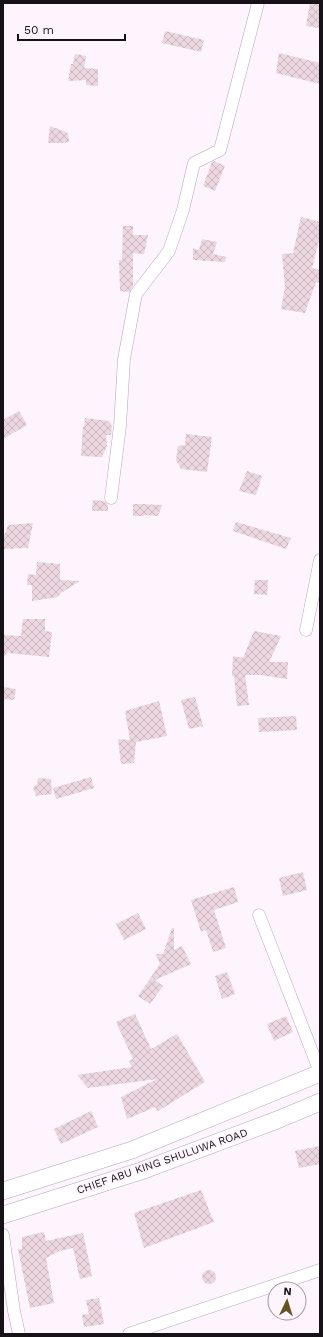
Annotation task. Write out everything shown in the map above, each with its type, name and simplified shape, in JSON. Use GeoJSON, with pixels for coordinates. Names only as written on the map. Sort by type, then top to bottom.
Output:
{"type":"FeatureCollection","features":[{"type":"Feature","properties":{"kind":"street"},"geometry":{"type":"LineString","coordinates":[[111,498],[120,426],[124,359],[136,294],[169,251],[183,210],[194,163],[220,150],[258,3]]}},
{"type":"Feature","properties":{"kind":"street"},"geometry":{"type":"LineString","coordinates":[[306,630],[320,560]]}},
{"type":"Feature","properties":{"kind":"street"},"geometry":{"type":"LineString","coordinates":[[3,1191],[132,1150],[320,1072],[259,915]]}},
{"type":"Feature","properties":{"kind":"street"},"geometry":{"type":"LineString","coordinates":[[269,1094],[277,1120]]}},
{"type":"Feature","properties":{"kind":"street","name":"CHIEF ABU KING SHULUWA ROAD"},"geometry":{"type":"LineString","coordinates":[[3,1215],[141,1171],[277,1120],[320,1102]]}},
{"type":"Feature","properties":{"kind":"street"},"geometry":{"type":"LineString","coordinates":[[3,1235],[14,1311],[19,1334]]}},
{"type":"Feature","properties":{"kind":"street"},"geometry":{"type":"LineString","coordinates":[[129,1334],[320,1270]]}},
{"type":"Feature","properties":{"kind":"building"},"geometry":{"type":"Polygon","coordinates":[[[310,3],[320,3],[319,28],[306,26],[310,3]]]}},
{"type":"Feature","properties":{"kind":"building"},"geometry":{"type":"Polygon","coordinates":[[[165,31],[204,40],[201,52],[162,43],[165,31]]]}},
{"type":"Feature","properties":{"kind":"building"},"geometry":{"type":"Polygon","coordinates":[[[279,53],[320,63],[320,84],[276,73],[279,53]]]}},
{"type":"Feature","properties":{"kind":"building"},"geometry":{"type":"Polygon","coordinates":[[[75,54],[86,56],[84,68],[98,69],[98,86],[86,85],[86,80],[68,81],[71,64],[73,64],[75,54]]]}},
{"type":"Feature","properties":{"kind":"building"},"geometry":{"type":"Polygon","coordinates":[[[50,126],[68,133],[69,142],[48,143],[50,126]]]}},
{"type":"Feature","properties":{"kind":"building"},"geometry":{"type":"Polygon","coordinates":[[[214,161],[225,166],[215,191],[203,186],[212,162],[214,161]]]}},
{"type":"Feature","properties":{"kind":"building"},"geometry":{"type":"Polygon","coordinates":[[[301,217],[320,222],[320,237],[312,268],[320,270],[320,283],[316,282],[305,313],[281,309],[285,287],[282,254],[293,253],[301,217]]]}},
{"type":"Feature","properties":{"kind":"building"},"geometry":{"type":"Polygon","coordinates":[[[123,226],[133,226],[133,235],[148,235],[144,254],[133,253],[133,286],[129,292],[120,291],[119,260],[122,260],[123,226]]]}},
{"type":"Feature","properties":{"kind":"building"},"geometry":{"type":"Polygon","coordinates":[[[202,239],[217,242],[213,254],[226,257],[225,262],[193,260],[193,248],[199,250],[202,239]]]}},
{"type":"Feature","properties":{"kind":"building"},"geometry":{"type":"Polygon","coordinates":[[[19,411],[27,425],[3,439],[3,420],[19,411]]]}},
{"type":"Feature","properties":{"kind":"building"},"geometry":{"type":"Polygon","coordinates":[[[85,418],[109,421],[112,426],[111,435],[106,435],[107,446],[102,457],[81,456],[85,418]]]}},
{"type":"Feature","properties":{"kind":"building"},"geometry":{"type":"Polygon","coordinates":[[[186,434],[212,437],[207,472],[181,469],[176,460],[178,446],[185,445],[186,434]]]}},
{"type":"Feature","properties":{"kind":"building"},"geometry":{"type":"Polygon","coordinates":[[[247,471],[262,476],[256,495],[239,491],[247,471]]]}},
{"type":"Feature","properties":{"kind":"building"},"geometry":{"type":"Polygon","coordinates":[[[93,500],[104,501],[108,505],[108,511],[92,511],[93,500]]]}},
{"type":"Feature","properties":{"kind":"building"},"geometry":{"type":"Polygon","coordinates":[[[133,504],[162,505],[158,516],[133,516],[133,504]]]}},
{"type":"Feature","properties":{"kind":"building"},"geometry":{"type":"Polygon","coordinates":[[[236,522],[291,538],[286,549],[233,531],[236,522]]]}},
{"type":"Feature","properties":{"kind":"building"},"geometry":{"type":"Polygon","coordinates":[[[33,523],[28,548],[3,549],[3,536],[8,525],[33,523]]]}},
{"type":"Feature","properties":{"kind":"building"},"geometry":{"type":"Polygon","coordinates":[[[37,562],[60,564],[60,580],[80,581],[61,593],[58,597],[32,601],[32,585],[27,585],[28,574],[36,575],[37,562]]]}},
{"type":"Feature","properties":{"kind":"building"},"geometry":{"type":"Polygon","coordinates":[[[255,580],[268,580],[267,595],[254,594],[255,580]]]}},
{"type":"Feature","properties":{"kind":"building"},"geometry":{"type":"Polygon","coordinates":[[[23,619],[45,619],[45,631],[52,632],[49,657],[9,653],[10,650],[3,658],[3,635],[21,636],[23,619]]]}},
{"type":"Feature","properties":{"kind":"building"},"geometry":{"type":"Polygon","coordinates":[[[254,631],[281,636],[269,662],[288,662],[287,679],[260,675],[245,675],[249,705],[237,706],[234,676],[232,676],[233,656],[243,658],[254,631]]]}},
{"type":"Feature","properties":{"kind":"building"},"geometry":{"type":"Polygon","coordinates":[[[4,687],[16,689],[14,700],[3,699],[4,687]]]}},
{"type":"Feature","properties":{"kind":"building"},"geometry":{"type":"Polygon","coordinates":[[[195,697],[203,726],[189,729],[181,700],[195,697]]]}},
{"type":"Feature","properties":{"kind":"building"},"geometry":{"type":"Polygon","coordinates":[[[159,701],[167,736],[136,742],[134,763],[121,764],[118,739],[130,740],[125,711],[159,701]]]}},
{"type":"Feature","properties":{"kind":"building"},"geometry":{"type":"Polygon","coordinates":[[[296,716],[297,730],[259,732],[258,718],[296,716]]]}},
{"type":"Feature","properties":{"kind":"building"},"geometry":{"type":"Polygon","coordinates":[[[91,777],[94,788],[56,799],[53,788],[91,777]]]}},
{"type":"Feature","properties":{"kind":"building"},"geometry":{"type":"Polygon","coordinates":[[[38,778],[51,779],[52,794],[36,796],[33,788],[37,784],[38,778]]]}},
{"type":"Feature","properties":{"kind":"building"},"geometry":{"type":"Polygon","coordinates":[[[303,872],[307,890],[283,896],[279,878],[303,872]]]}},
{"type":"Feature","properties":{"kind":"building"},"geometry":{"type":"Polygon","coordinates":[[[234,887],[238,902],[214,910],[226,948],[213,952],[206,930],[201,932],[191,900],[234,887]]]}},
{"type":"Feature","properties":{"kind":"building"},"geometry":{"type":"Polygon","coordinates":[[[138,913],[146,929],[124,940],[116,924],[138,913]]]}},
{"type":"Feature","properties":{"kind":"building"},"geometry":{"type":"Polygon","coordinates":[[[172,928],[174,928],[174,950],[182,946],[191,964],[155,980],[163,986],[150,1004],[138,996],[160,964],[156,954],[163,954],[172,928]]]}},
{"type":"Feature","properties":{"kind":"building"},"geometry":{"type":"Polygon","coordinates":[[[227,972],[235,994],[222,999],[215,976],[227,972]]]}},
{"type":"Feature","properties":{"kind":"building"},"geometry":{"type":"Polygon","coordinates":[[[135,1014],[151,1049],[177,1034],[205,1082],[158,1111],[155,1107],[127,1119],[121,1097],[157,1079],[88,1088],[77,1075],[132,1067],[129,1061],[133,1059],[116,1022],[135,1014]]]}},
{"type":"Feature","properties":{"kind":"building"},"geometry":{"type":"Polygon","coordinates":[[[286,1016],[293,1032],[274,1041],[267,1024],[286,1016]]]}},
{"type":"Feature","properties":{"kind":"building"},"geometry":{"type":"Polygon","coordinates":[[[91,1111],[98,1127],[61,1144],[54,1129],[91,1111]]]}},
{"type":"Feature","properties":{"kind":"building"},"geometry":{"type":"Polygon","coordinates":[[[320,1146],[320,1164],[299,1168],[295,1151],[320,1146]]]}},
{"type":"Feature","properties":{"kind":"building"},"geometry":{"type":"Polygon","coordinates":[[[201,1190],[214,1222],[144,1248],[134,1213],[201,1190]]]}},
{"type":"Feature","properties":{"kind":"building"},"geometry":{"type":"Polygon","coordinates":[[[44,1232],[46,1241],[83,1233],[92,1276],[80,1279],[73,1248],[60,1251],[46,1258],[54,1303],[30,1308],[18,1249],[22,1249],[22,1237],[44,1232]]]}},
{"type":"Feature","properties":{"kind":"building"},"geometry":{"type":"Polygon","coordinates":[[[209,1270],[214,1272],[216,1277],[214,1282],[209,1284],[204,1282],[202,1277],[204,1272],[209,1270]]]}},
{"type":"Feature","properties":{"kind":"building"},"geometry":{"type":"Polygon","coordinates":[[[99,1298],[104,1324],[84,1327],[82,1315],[89,1314],[86,1300],[99,1298]]]}}]}
